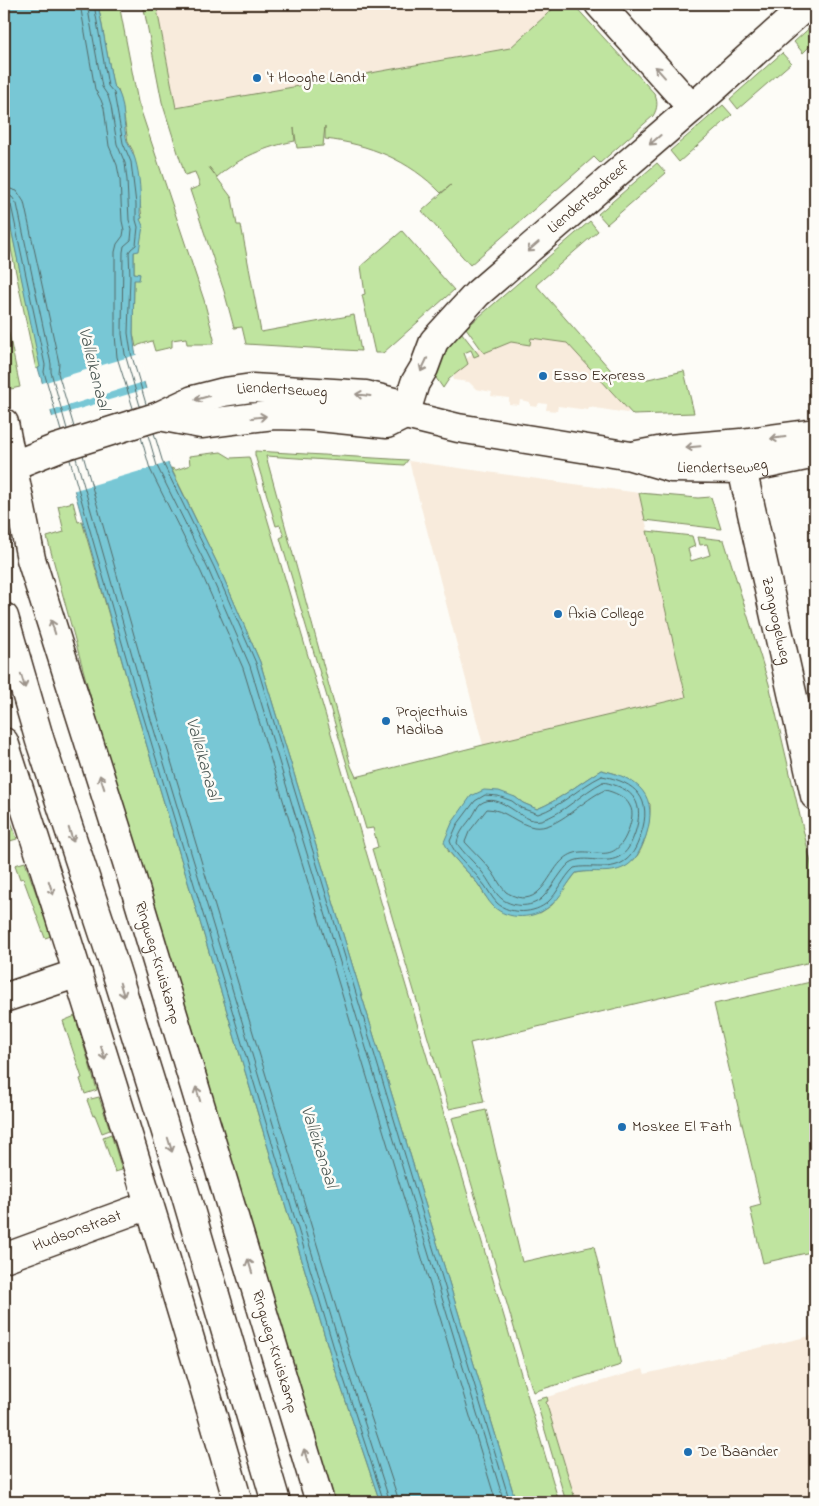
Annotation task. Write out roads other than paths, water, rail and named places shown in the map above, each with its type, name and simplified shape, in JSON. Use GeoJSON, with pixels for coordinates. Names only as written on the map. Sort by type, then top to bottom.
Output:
{"type":"FeatureCollection","features":[{"type":"Feature","properties":{"kind":"street"},"geometry":{"type":"LineString","coordinates":[[599,4],[692,108]]}},
{"type":"Feature","properties":{"kind":"street","name":"Liendertsedreef"},"geometry":{"type":"LineString","coordinates":[[405,415],[415,383],[424,368],[434,341],[477,294],[692,108],[808,4]]}},
{"type":"Feature","properties":{"kind":"street","name":"Liendertseweg"},"geometry":{"type":"LineString","coordinates":[[8,467],[57,448],[159,416],[201,424],[274,415],[310,416],[387,424],[405,415],[458,428],[631,456],[672,468],[743,456],[815,454]]}},
{"type":"Feature","properties":{"kind":"street","name":"Ringweg-Kruiskamp"},"geometry":{"type":"LineString","coordinates":[[4,423],[8,467],[31,559],[139,900],[320,1502]]}},
{"type":"Feature","properties":{"kind":"street","name":"Liendertseweg"},"geometry":{"type":"LineString","coordinates":[[743,456],[815,433]]}},
{"type":"Feature","properties":{"kind":"street","name":"Zangvogelweg"},"geometry":{"type":"LineString","coordinates":[[743,456],[745,482],[815,796]]}},
{"type":"Feature","properties":{"kind":"street"},"geometry":{"type":"LineString","coordinates":[[4,617],[40,741],[115,968],[186,1196],[276,1502]]}},
{"type":"Feature","properties":{"kind":"street"},"geometry":{"type":"LineString","coordinates":[[4,742],[78,972],[238,1502]]}},
{"type":"Feature","properties":{"kind":"street"},"geometry":{"type":"LineString","coordinates":[[4,998],[78,972]]}},
{"type":"Feature","properties":{"kind":"street","name":"Hudsonstraat"},"geometry":{"type":"LineString","coordinates":[[4,1258],[149,1205]]}},
{"type":"Feature","properties":{"kind":"water","name":"Valleikanaal"},"geometry":{"type":"Polygon","coordinates":[[[4,4],[98,4],[113,85],[122,104],[127,141],[137,165],[139,179],[140,213],[142,218],[140,219],[143,226],[139,251],[134,252],[134,273],[140,274],[139,280],[134,280],[133,333],[135,351],[167,461],[218,565],[260,662],[516,1502],[380,1502],[332,1360],[131,693],[38,368],[40,367],[4,195],[4,4]]]}},
{"type":"Feature","properties":{"kind":"water"},"geometry":{"type":"Polygon","coordinates":[[[601,770],[626,778],[643,791],[647,800],[650,810],[649,822],[646,836],[637,855],[628,865],[616,870],[576,873],[554,903],[537,914],[514,916],[499,911],[491,904],[478,884],[455,859],[444,842],[452,823],[471,796],[484,790],[499,791],[537,809],[562,796],[601,770]]]}},
{"type":"Feature","properties":{"kind":"place","name":"'t Hooghe Landt"},"geometry":{"type":"Point","coordinates":[257,78]}},
{"type":"Feature","properties":{"kind":"place","name":"Esso Express"},"geometry":{"type":"Point","coordinates":[543,376]}},
{"type":"Feature","properties":{"kind":"place","name":"Axia College"},"geometry":{"type":"Point","coordinates":[558,614]}},
{"type":"Feature","properties":{"kind":"place","name":"Projecthuis Madiba"},"geometry":{"type":"Point","coordinates":[386,721]}},
{"type":"Feature","properties":{"kind":"place","name":"Moskee El Fath"},"geometry":{"type":"Point","coordinates":[622,1127]}},
{"type":"Feature","properties":{"kind":"place","name":"De Baander"},"geometry":{"type":"Point","coordinates":[688,1452]}}]}
